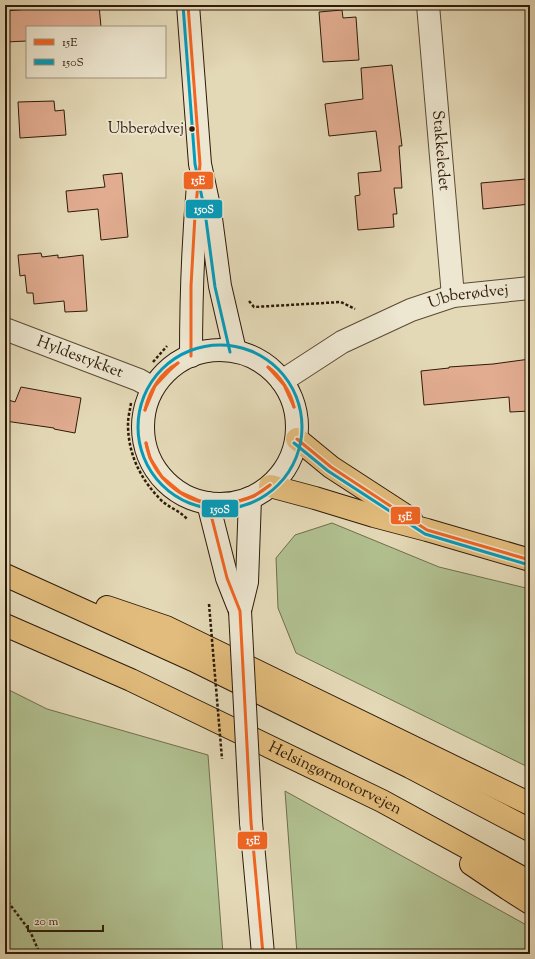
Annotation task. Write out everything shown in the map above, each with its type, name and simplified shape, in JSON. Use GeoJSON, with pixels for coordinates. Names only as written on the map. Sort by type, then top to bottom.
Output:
{"type":"FeatureCollection","features":[{"type":"Feature","properties":{"kind":"highway"},"geometry":{"type":"LineString","coordinates":[[296,439],[331,468],[427,530]]}},
{"type":"Feature","properties":{"kind":"highway"},"geometry":{"type":"LineString","coordinates":[[270,486],[530,560]]}},
{"type":"Feature","properties":{"kind":"highway"},"geometry":{"type":"LineString","coordinates":[[5,574],[166,627],[530,804]]}},
{"type":"Feature","properties":{"kind":"highway"},"geometry":{"type":"LineString","coordinates":[[5,574],[193,660],[410,767],[530,830]]}},
{"type":"Feature","properties":{"kind":"highway","name":"Helsingørmotorvejen"},"geometry":{"type":"LineString","coordinates":[[5,625],[131,680],[382,801],[530,882]]}},
{"type":"Feature","properties":{"kind":"highway"},"geometry":{"type":"LineString","coordinates":[[382,801],[508,889],[530,902]]}},
{"type":"Feature","properties":{"kind":"main road"},"geometry":{"type":"LineString","coordinates":[[188,5],[200,164],[210,211],[220,286],[235,351]]}},
{"type":"Feature","properties":{"kind":"main road","name":"Stakkeledet"},"geometry":{"type":"LineString","coordinates":[[428,5],[453,296]]}},
{"type":"Feature","properties":{"kind":"main road"},"geometry":{"type":"LineString","coordinates":[[191,356],[195,215],[200,164]]}},
{"type":"Feature","properties":{"kind":"main road","name":"Ubberødvej"},"geometry":{"type":"LineString","coordinates":[[282,381],[342,342],[411,310],[453,296],[530,288]]}},
{"type":"Feature","properties":{"kind":"main road","name":"Hyldestykket"},"geometry":{"type":"LineString","coordinates":[[5,329],[146,384]]}},
{"type":"Feature","properties":{"kind":"main road"},"geometry":{"type":"LineString","coordinates":[[205,351],[235,351],[253,357],[269,367],[282,381],[290,394],[295,408],[297,423],[296,439],[292,456],[283,473],[270,486],[250,498],[229,503],[208,503],[187,497],[169,485],[155,469],[147,450],[143,429],[146,384],[191,356],[205,351]]}},
{"type":"Feature","properties":{"kind":"main road"},"geometry":{"type":"LineString","coordinates":[[250,498],[248,582],[240,611],[251,822],[263,954]]}},
{"type":"Feature","properties":{"kind":"main road"},"geometry":{"type":"LineString","coordinates":[[208,503],[227,578],[240,611]]}},
{"type":"Feature","properties":{"kind":"path"},"geometry":{"type":"LineString","coordinates":[[220,286],[246,297],[254,307],[341,302],[358,311],[372,327]]}},
{"type":"Feature","properties":{"kind":"path"},"geometry":{"type":"LineString","coordinates":[[169,343],[156,357],[146,384],[131,401],[128,423],[130,445],[137,467],[148,486],[164,502],[182,514],[187,520]]}},
{"type":"Feature","properties":{"kind":"path"},"geometry":{"type":"LineString","coordinates":[[209,604],[222,763]]}},
{"type":"Feature","properties":{"kind":"path"},"geometry":{"type":"LineString","coordinates":[[5,898],[30,931],[40,954]]}},
{"type":"Feature","properties":{"kind":"green space"},"geometry":{"type":"Polygon","coordinates":[[[332,523],[439,567],[530,589],[530,768],[296,653],[278,608],[276,558],[295,535],[332,523]]]}},
{"type":"Feature","properties":{"kind":"green space"},"geometry":{"type":"Polygon","coordinates":[[[5,688],[47,709],[208,755],[223,954],[5,954],[5,688]]]}},
{"type":"Feature","properties":{"kind":"green space"},"geometry":{"type":"Polygon","coordinates":[[[285,791],[530,927],[530,954],[297,954],[285,791]]]}},
{"type":"Feature","properties":{"kind":"building"},"geometry":{"type":"Polygon","coordinates":[[[76,5],[99,5],[101,26],[26,26],[26,41],[5,42],[5,11],[76,5]]]}},
{"type":"Feature","properties":{"kind":"building"},"geometry":{"type":"Polygon","coordinates":[[[342,10],[343,18],[356,17],[359,60],[323,62],[319,12],[342,10]]]}},
{"type":"Feature","properties":{"kind":"building"},"geometry":{"type":"Polygon","coordinates":[[[392,65],[402,146],[399,146],[402,188],[394,188],[397,214],[393,214],[394,227],[358,230],[355,196],[360,195],[358,173],[381,171],[376,131],[329,136],[325,104],[363,99],[361,68],[392,65]]]}},
{"type":"Feature","properties":{"kind":"building"},"geometry":{"type":"Polygon","coordinates":[[[54,101],[55,111],[64,110],[66,135],[20,138],[18,102],[54,101]]]}},
{"type":"Feature","properties":{"kind":"building"},"geometry":{"type":"Polygon","coordinates":[[[122,173],[128,237],[101,240],[98,209],[68,212],[66,191],[105,187],[103,175],[122,173]]]}},
{"type":"Feature","properties":{"kind":"building"},"geometry":{"type":"Polygon","coordinates":[[[526,179],[530,180],[530,204],[483,209],[481,183],[526,179]]]}},
{"type":"Feature","properties":{"kind":"building"},"geometry":{"type":"Polygon","coordinates":[[[41,253],[42,257],[58,255],[58,258],[83,255],[87,311],[65,312],[64,301],[34,304],[33,293],[27,293],[25,275],[20,276],[18,255],[41,253]]]}},
{"type":"Feature","properties":{"kind":"building"},"geometry":{"type":"Polygon","coordinates":[[[530,359],[530,411],[510,412],[509,397],[424,405],[421,371],[530,359]]]}},
{"type":"Feature","properties":{"kind":"building"},"geometry":{"type":"Polygon","coordinates":[[[21,387],[81,398],[75,433],[54,428],[5,421],[5,399],[15,402],[21,387]]]}},
{"type":"Feature","properties":{"kind":"transit line","name":"150S"},"geometry":{"type":"LineString","coordinates":[[183,5],[195,164],[205,212],[215,287],[230,352]]}},
{"type":"Feature","properties":{"kind":"transit line","name":"15E"},"geometry":{"type":"LineString","coordinates":[[188,5],[200,164],[195,215],[191,286],[191,356]]}},
{"type":"Feature","properties":{"kind":"transit line","name":"150S"},"geometry":{"type":"LineString","coordinates":[[220,345],[251,351],[278,369],[296,396],[302,427],[296,458],[278,485],[251,503],[220,509],[189,503],[162,485],[144,458],[138,427],[144,396],[162,369],[189,351],[220,345]]}},
{"type":"Feature","properties":{"kind":"transit line","name":"15E"},"geometry":{"type":"LineString","coordinates":[[145,410],[149,396],[161,377],[166,371],[178,363]]}},
{"type":"Feature","properties":{"kind":"transit line","name":"15E"},"geometry":{"type":"LineString","coordinates":[[145,410],[155,386],[178,363]]}},
{"type":"Feature","properties":{"kind":"transit line","name":"15E"},"geometry":{"type":"LineString","coordinates":[[268,367],[277,375],[284,385],[294,407]]}},
{"type":"Feature","properties":{"kind":"transit line","name":"15E"},"geometry":{"type":"LineString","coordinates":[[268,367],[284,385],[294,407]]}},
{"type":"Feature","properties":{"kind":"transit line","name":"15E"},"geometry":{"type":"LineString","coordinates":[[297,439],[331,467],[427,530],[530,560]]}},
{"type":"Feature","properties":{"kind":"transit line","name":"15E"},"geometry":{"type":"LineString","coordinates":[[146,443],[150,458],[162,477],[180,492],[200,501],[221,504]]}},
{"type":"Feature","properties":{"kind":"transit line","name":"15E"},"geometry":{"type":"LineString","coordinates":[[146,443],[149,456],[155,467],[172,487],[195,500],[221,504]]}},
{"type":"Feature","properties":{"kind":"transit line","name":"150S"},"geometry":{"type":"LineString","coordinates":[[294,443],[328,471],[425,534],[529,565]]}},
{"type":"Feature","properties":{"kind":"transit line","name":"15E"},"geometry":{"type":"LineString","coordinates":[[239,501],[254,496],[270,485]]}},
{"type":"Feature","properties":{"kind":"transit line","name":"15E"},"geometry":{"type":"LineString","coordinates":[[239,501],[256,495],[270,485]]}},
{"type":"Feature","properties":{"kind":"transit line","name":"15E"},"geometry":{"type":"LineString","coordinates":[[208,503],[227,578],[240,611],[251,822],[263,954]]}},
{"type":"Feature","properties":{"kind":"place","name":"Ubberødvej"},"geometry":{"type":"Point","coordinates":[192,129]}}]}
